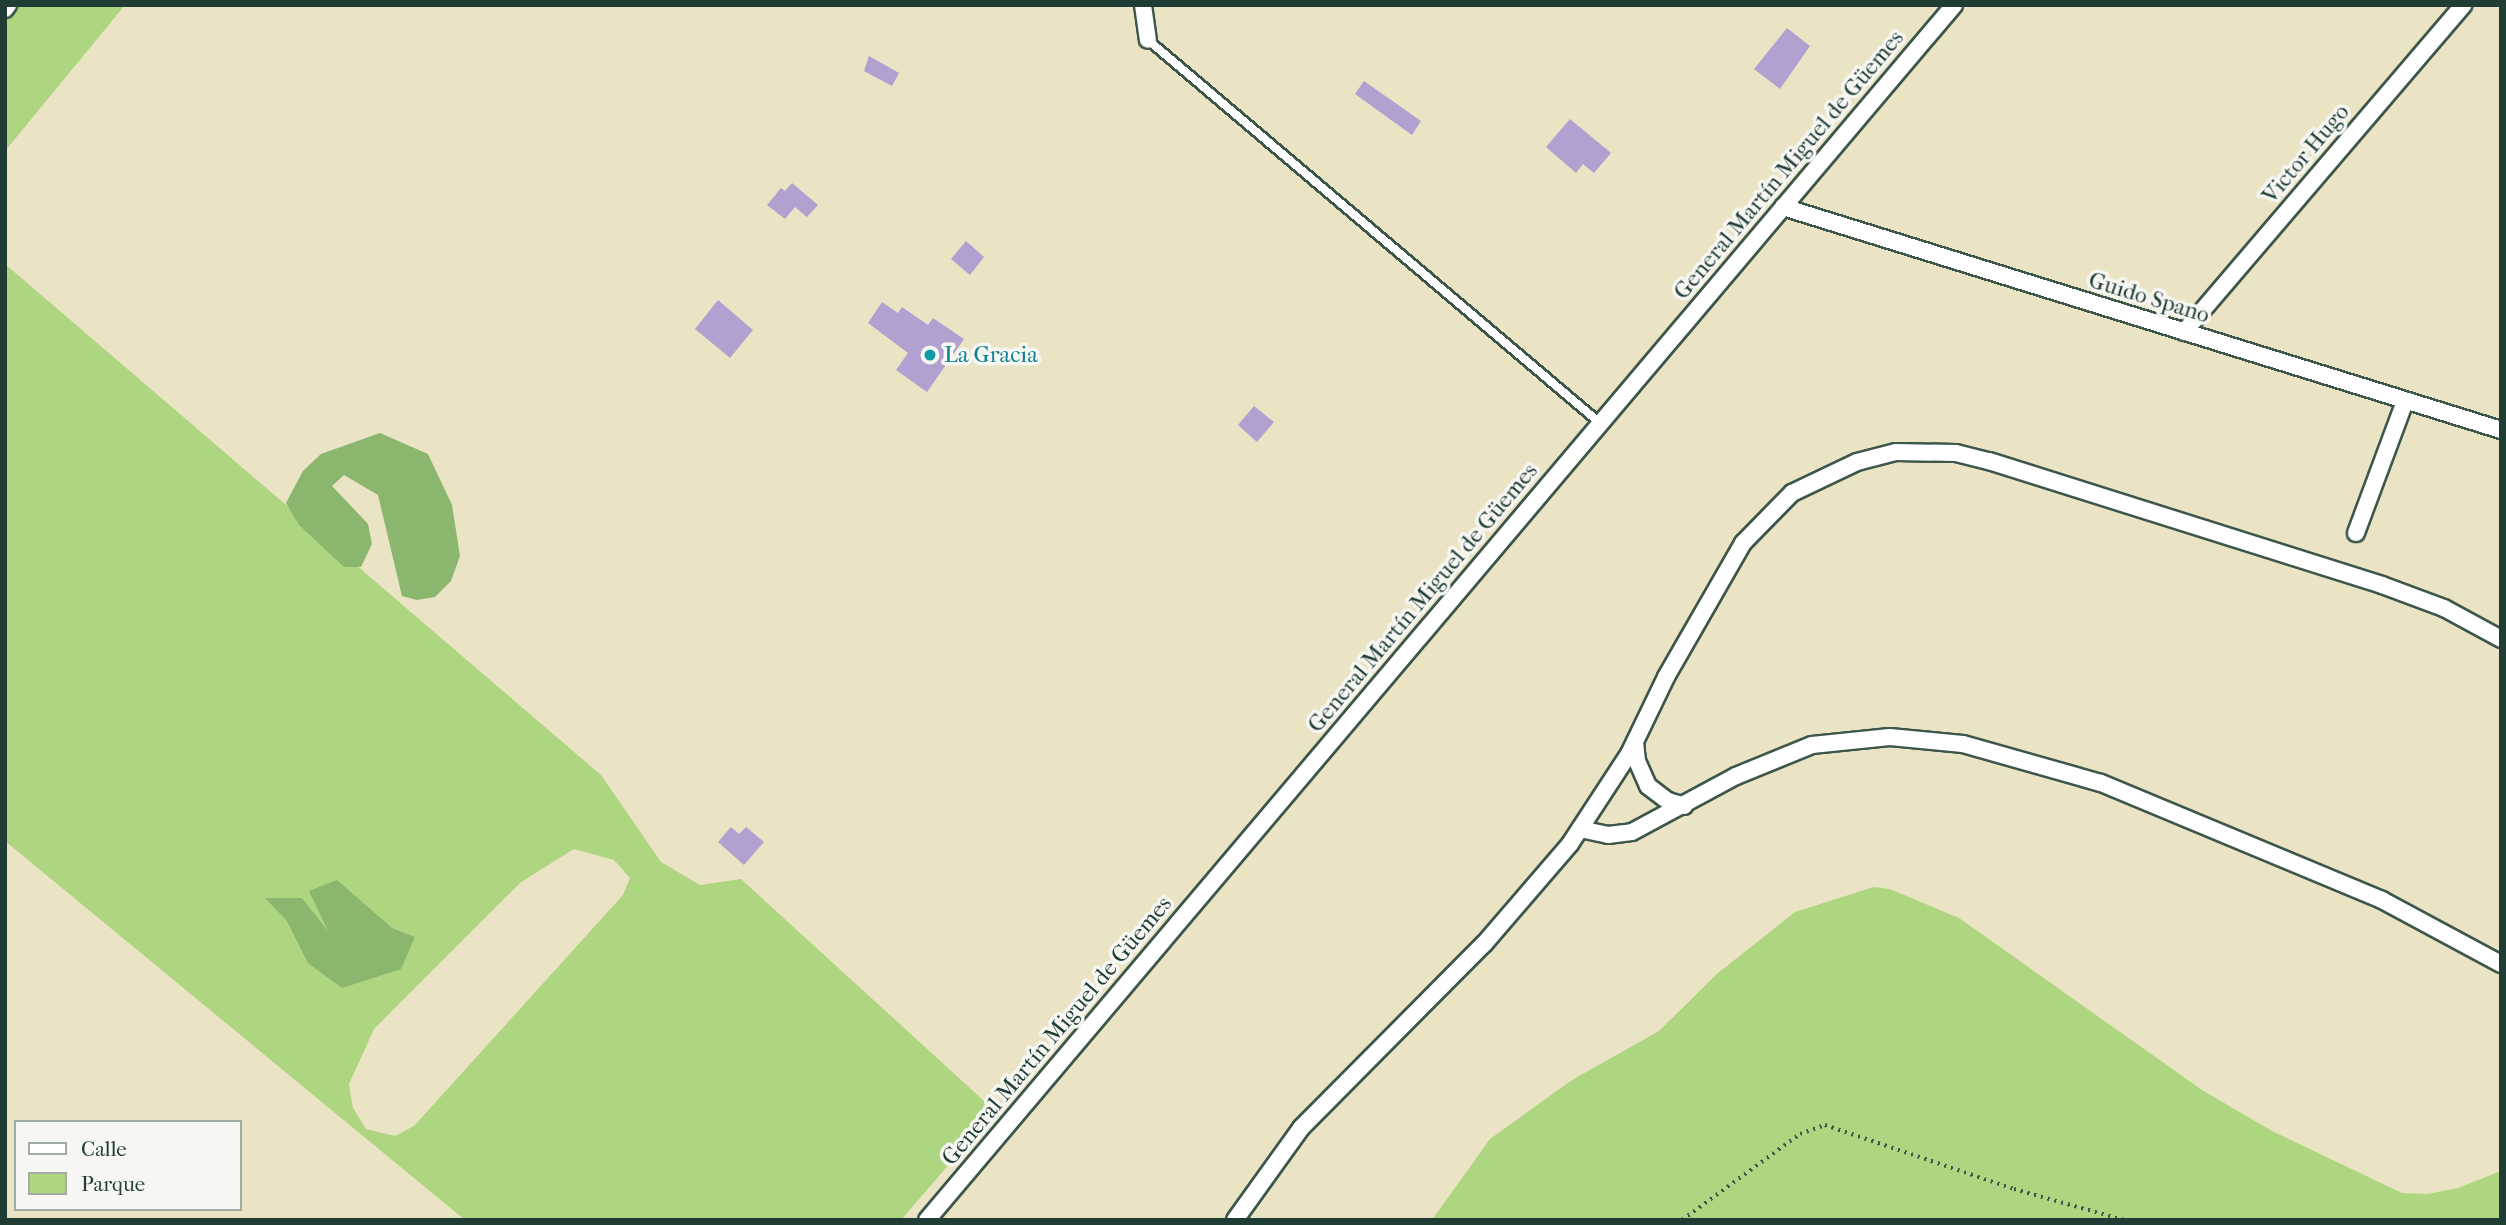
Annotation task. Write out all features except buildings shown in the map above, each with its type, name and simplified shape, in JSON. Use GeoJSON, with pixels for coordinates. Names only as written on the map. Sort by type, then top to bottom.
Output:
{"type":"FeatureCollection","features":[{"type":"Feature","properties":{"kind":"street"},"geometry":{"type":"LineString","coordinates":[[1143,5],[1148,40]]}},
{"type":"Feature","properties":{"kind":"street","name":"General Martín Miguel de Güemes"},"geometry":{"type":"LineString","coordinates":[[927,1220],[1954,5]]}},
{"type":"Feature","properties":{"kind":"street","name":"Victor Hugo"},"geometry":{"type":"LineString","coordinates":[[2184,332],[2463,5]]}},
{"type":"Feature","properties":{"kind":"street","name":"Guido Spano"},"geometry":{"type":"LineString","coordinates":[[1783,207],[2501,430]]}},
{"type":"Feature","properties":{"kind":"street"},"geometry":{"type":"LineString","coordinates":[[2357,533],[2405,401]]}},
{"type":"Feature","properties":{"kind":"street"},"geometry":{"type":"LineString","coordinates":[[1235,1220],[1301,1128],[1484,944],[1580,829],[1635,741],[1717,583],[1760,523],[1792,493],[1887,453],[1956,453],[2334,568],[2444,608],[2501,639]]}},
{"type":"Feature","properties":{"kind":"street"},"geometry":{"type":"LineString","coordinates":[[1580,829],[1608,835],[1632,832],[1736,776],[1812,745],[1890,737],[1963,744],[2049,765],[2170,812],[2382,900],[2501,964]]}},
{"type":"Feature","properties":{"kind":"street"},"geometry":{"type":"LineString","coordinates":[[1635,741],[1648,786],[1668,801],[1684,806]]}},
{"type":"Feature","properties":{"kind":"lane"},"geometry":{"type":"LineString","coordinates":[[1148,40],[1601,423]]}},
{"type":"Feature","properties":{"kind":"path"},"geometry":{"type":"LineString","coordinates":[[1682,1220],[1800,1134],[1825,1125],[2014,1189],[2124,1220]]}},
{"type":"Feature","properties":{"kind":"green space"},"geometry":{"type":"Polygon","coordinates":[[[5,5],[125,5],[5,151],[5,5]]]}},
{"type":"Feature","properties":{"kind":"green space"},"geometry":{"type":"Polygon","coordinates":[[[5,264],[601,775],[661,862],[700,885],[741,879],[995,1111],[901,1220],[465,1220],[5,841],[5,264]],[[574,849],[521,882],[374,1029],[349,1084],[353,1108],[366,1129],[395,1136],[414,1126],[623,895],[630,878],[614,860],[574,849]]]}},
{"type":"Feature","properties":{"kind":"green space"},"geometry":{"type":"Polygon","coordinates":[[[380,433],[428,454],[452,505],[460,556],[451,581],[435,597],[417,600],[402,596],[378,495],[344,475],[332,486],[368,524],[372,544],[361,567],[344,567],[299,525],[286,503],[303,471],[321,454],[380,433]]]}},
{"type":"Feature","properties":{"kind":"green space"},"geometry":{"type":"Polygon","coordinates":[[[337,880],[392,928],[415,937],[401,969],[342,988],[308,963],[287,921],[265,898],[302,898],[328,931],[309,891],[337,880]]]}},
{"type":"Feature","properties":{"kind":"green space"},"geometry":{"type":"Polygon","coordinates":[[[1874,887],[1890,889],[1959,918],[2202,1090],[2272,1131],[2402,1193],[2428,1194],[2458,1188],[2501,1171],[2501,1220],[1432,1220],[1490,1139],[1572,1080],[1659,1031],[1718,973],[1795,912],[1874,887]]]}},
{"type":"Feature","properties":{"kind":"place","name":"La Gracia"},"geometry":{"type":"Point","coordinates":[930,355]}}]}
